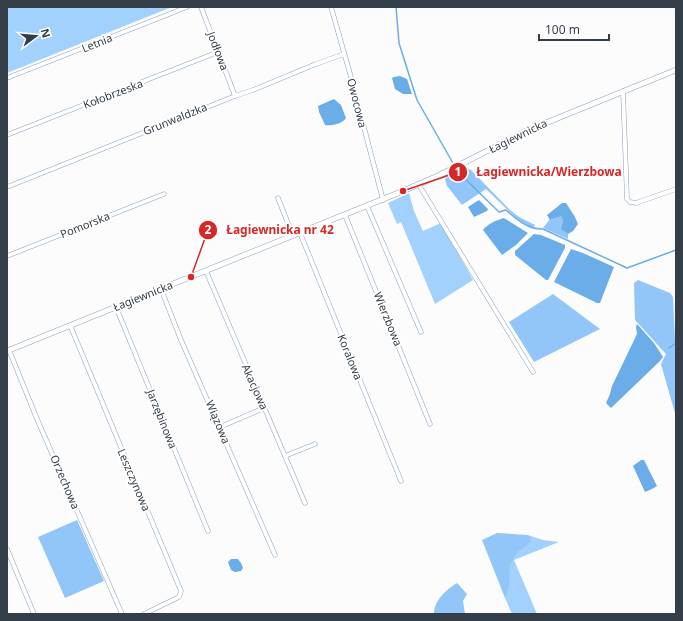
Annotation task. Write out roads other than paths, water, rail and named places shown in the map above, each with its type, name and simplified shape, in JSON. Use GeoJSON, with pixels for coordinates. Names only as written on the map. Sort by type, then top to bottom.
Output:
{"type":"FeatureCollection","features":[{"type":"Feature","properties":{"kind":"street","name":"Letnia"},"geometry":{"type":"LineString","coordinates":[[7,78],[188,7]]}},
{"type":"Feature","properties":{"kind":"street","name":"Jodłowa"},"geometry":{"type":"LineString","coordinates":[[201,7],[235,96]]}},
{"type":"Feature","properties":{"kind":"street","name":"Owocowa"},"geometry":{"type":"LineString","coordinates":[[331,7],[383,200]]}},
{"type":"Feature","properties":{"kind":"street","name":"Kołobrzeska"},"geometry":{"type":"LineString","coordinates":[[7,135],[218,52]]}},
{"type":"Feature","properties":{"kind":"street","name":"Grunwaldzka"},"geometry":{"type":"LineString","coordinates":[[7,187],[344,54]]}},
{"type":"Feature","properties":{"kind":"street","name":"Łagiewnicka"},"geometry":{"type":"LineString","coordinates":[[8,350],[419,185],[526,131],[676,70]]}},
{"type":"Feature","properties":{"kind":"street"},"geometry":{"type":"LineString","coordinates":[[623,91],[626,196],[630,202],[638,202],[676,188]]}},
{"type":"Feature","properties":{"kind":"street"},"geometry":{"type":"LineString","coordinates":[[419,185],[533,372]]}},
{"type":"Feature","properties":{"kind":"street","name":"Pomorska"},"geometry":{"type":"LineString","coordinates":[[7,256],[164,194]]}},
{"type":"Feature","properties":{"kind":"street"},"geometry":{"type":"LineString","coordinates":[[278,198],[293,236]]}},
{"type":"Feature","properties":{"kind":"street"},"geometry":{"type":"LineString","coordinates":[[367,206],[420,332]]}},
{"type":"Feature","properties":{"kind":"street","name":"Wierzbowa"},"geometry":{"type":"LineString","coordinates":[[345,215],[430,424]]}},
{"type":"Feature","properties":{"kind":"street","name":"Koralowa"},"geometry":{"type":"LineString","coordinates":[[300,233],[401,481]]}},
{"type":"Feature","properties":{"kind":"street","name":"Akacjowa"},"geometry":{"type":"LineString","coordinates":[[206,271],[305,503]]}},
{"type":"Feature","properties":{"kind":"street","name":"Wiązowa"},"geometry":{"type":"LineString","coordinates":[[161,289],[181,340],[275,555]]}},
{"type":"Feature","properties":{"kind":"street","name":"Jarzębinowa"},"geometry":{"type":"LineString","coordinates":[[116,307],[208,531]]}},
{"type":"Feature","properties":{"kind":"street","name":"Leszczynowa"},"geometry":{"type":"LineString","coordinates":[[70,326],[181,591],[179,597],[144,614]]}},
{"type":"Feature","properties":{"kind":"street","name":"Orzechowa"},"geometry":{"type":"LineString","coordinates":[[8,350],[122,614]]}},
{"type":"Feature","properties":{"kind":"street"},"geometry":{"type":"LineString","coordinates":[[220,427],[264,408]]}},
{"type":"Feature","properties":{"kind":"street"},"geometry":{"type":"LineString","coordinates":[[285,456],[315,444]]}},
{"type":"Feature","properties":{"kind":"street"},"geometry":{"type":"LineString","coordinates":[[7,549],[34,614]]}},
{"type":"Feature","properties":{"kind":"waterway"},"geometry":{"type":"LineString","coordinates":[[396,7],[399,43],[417,100],[458,172],[499,212],[506,210],[528,226],[543,229],[627,268],[676,250]]}},
{"type":"Feature","properties":{"kind":"waterway"},"geometry":{"type":"LineString","coordinates":[[669,348],[676,343]]}},
{"type":"Feature","properties":{"kind":"place","name":"Łagiewnicka/Wierzbowa"},"geometry":{"type":"Point","coordinates":[403,191]}},
{"type":"Feature","properties":{"kind":"place","name":"Łagiewnicka nr 42"},"geometry":{"type":"Point","coordinates":[191,277]}}]}
